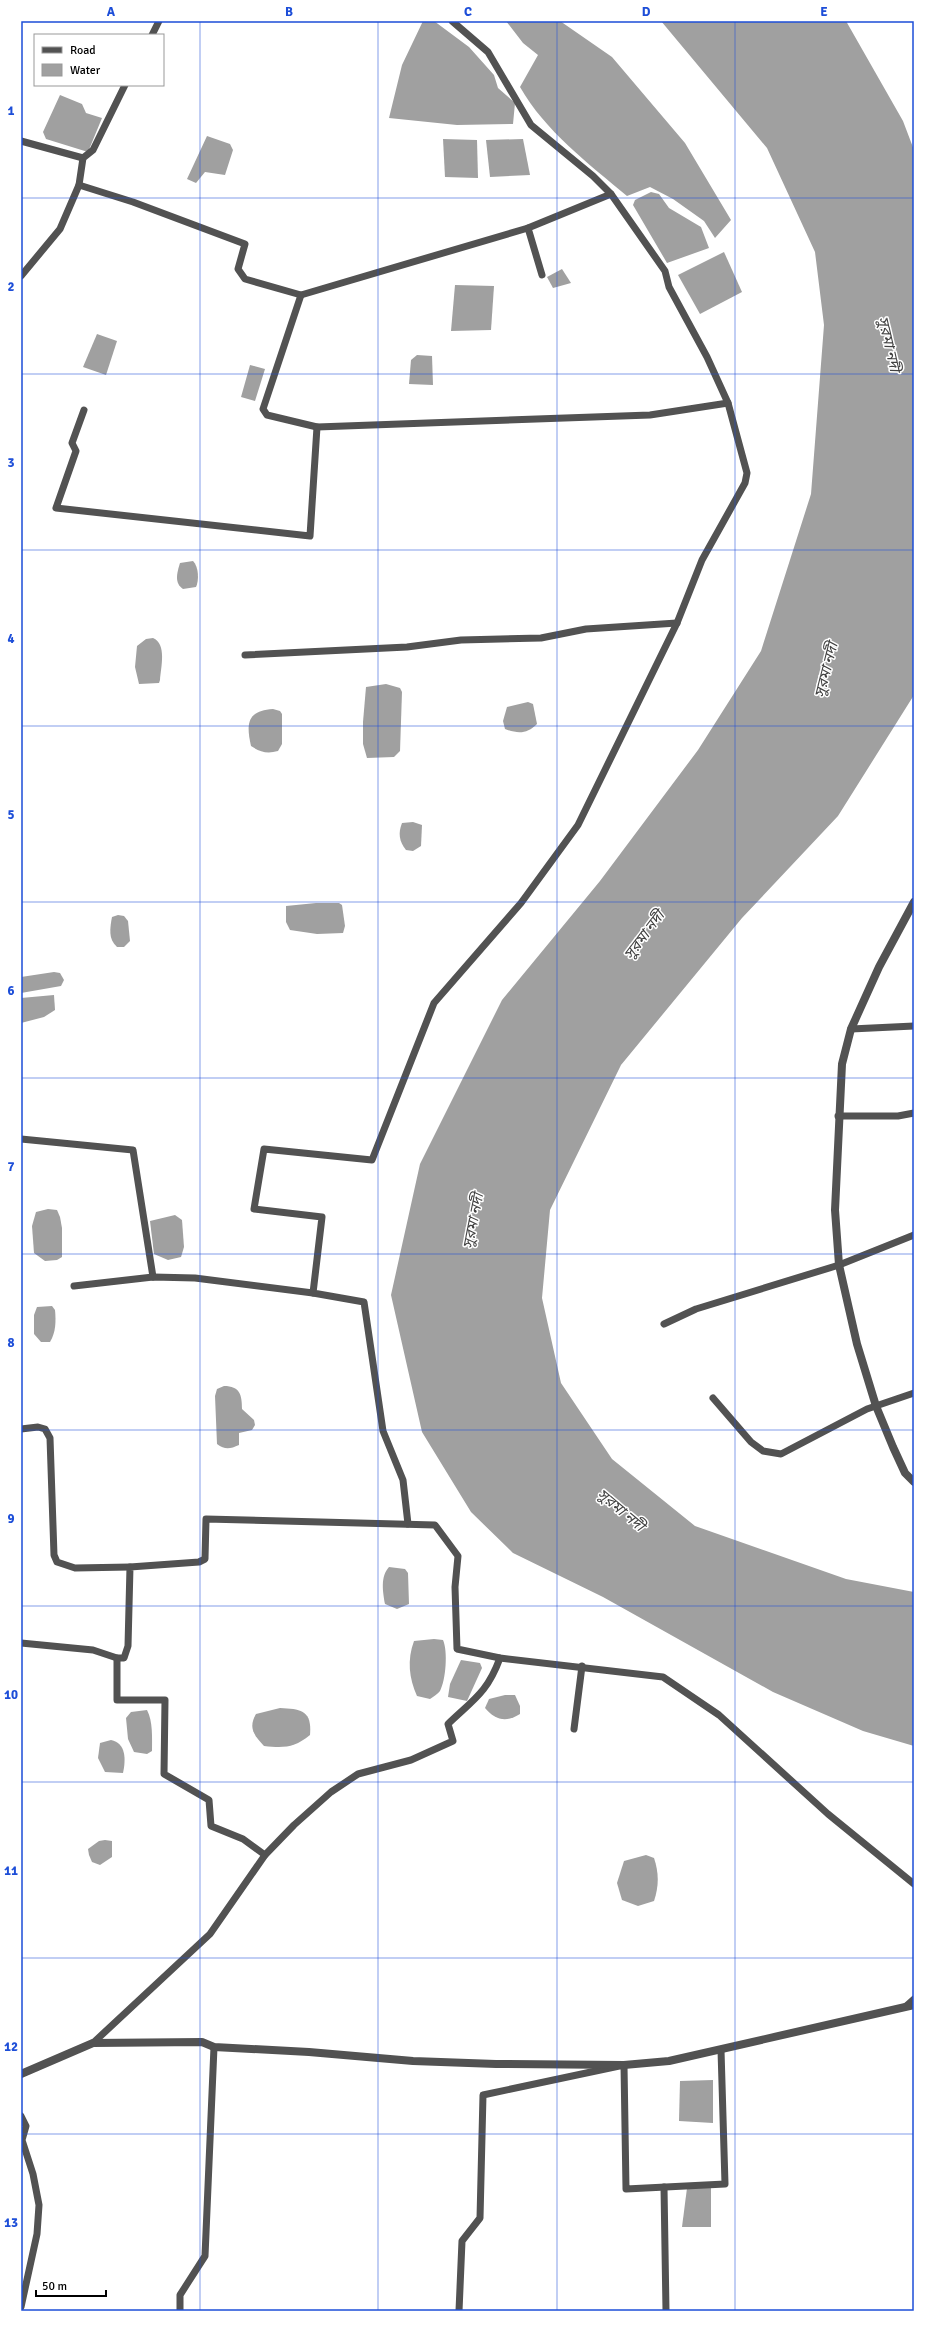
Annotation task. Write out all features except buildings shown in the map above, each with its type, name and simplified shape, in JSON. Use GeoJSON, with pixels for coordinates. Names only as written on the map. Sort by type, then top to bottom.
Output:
{"type":"FeatureCollection","features":[{"type":"Feature","properties":{"kind":"street"},"geometry":{"type":"LineString","coordinates":[[152,34],[159,21]]}},
{"type":"Feature","properties":{"kind":"street"},"geometry":{"type":"LineString","coordinates":[[313,1293],[322,1218],[254,1209],[264,1149],[372,1160],[434,1003],[521,902],[578,825],[677,623],[702,560],[745,483],[747,473],[728,403],[707,357],[669,287],[665,271],[611,194],[593,176],[531,125],[488,52],[452,21]]}},
{"type":"Feature","properties":{"kind":"street"},"geometry":{"type":"LineString","coordinates":[[21,276],[60,229],[79,185],[83,158],[93,150],[125,86]]}},
{"type":"Feature","properties":{"kind":"street"},"geometry":{"type":"LineString","coordinates":[[21,141],[83,158]]}},
{"type":"Feature","properties":{"kind":"street"},"geometry":{"type":"LineString","coordinates":[[79,185],[133,202],[245,244],[238,269],[245,278],[301,295],[528,228],[611,194]]}},
{"type":"Feature","properties":{"kind":"street"},"geometry":{"type":"LineString","coordinates":[[528,228],[542,274]]}},
{"type":"Feature","properties":{"kind":"street"},"geometry":{"type":"LineString","coordinates":[[301,295],[263,409],[267,415],[317,427],[650,415],[728,403]]}},
{"type":"Feature","properties":{"kind":"street"},"geometry":{"type":"LineString","coordinates":[[84,410],[72,443],[76,451],[56,508],[310,536],[317,427]]}},
{"type":"Feature","properties":{"kind":"street"},"geometry":{"type":"LineString","coordinates":[[245,655],[407,647],[461,640],[541,638],[586,629],[677,623]]}},
{"type":"Feature","properties":{"kind":"street"},"geometry":{"type":"LineString","coordinates":[[914,902],[879,967],[851,1029],[842,1064],[838,1116],[835,1210],[839,1265],[857,1344],[876,1406],[905,1473],[914,1482]]}},
{"type":"Feature","properties":{"kind":"street"},"geometry":{"type":"LineString","coordinates":[[851,1029],[914,1026]]}},
{"type":"Feature","properties":{"kind":"street"},"geometry":{"type":"LineString","coordinates":[[838,1116],[898,1116],[914,1113]]}},
{"type":"Feature","properties":{"kind":"street"},"geometry":{"type":"LineString","coordinates":[[21,1139],[134,1150],[153,1277]]}},
{"type":"Feature","properties":{"kind":"street"},"geometry":{"type":"LineString","coordinates":[[664,1324],[696,1309],[839,1265],[914,1235]]}},
{"type":"Feature","properties":{"kind":"street"},"geometry":{"type":"LineString","coordinates":[[74,1286],[153,1277],[195,1278],[313,1293],[364,1302],[383,1431],[403,1480],[408,1524]]}},
{"type":"Feature","properties":{"kind":"street"},"geometry":{"type":"LineString","coordinates":[[713,1398],[751,1442],[763,1451],[781,1454],[867,1409],[914,1393]]}},
{"type":"Feature","properties":{"kind":"street"},"geometry":{"type":"LineString","coordinates":[[21,1429],[38,1427],[45,1429],[50,1438],[54,1556],[57,1562],[76,1568],[130,1567],[199,1562],[205,1559],[206,1519],[435,1525],[458,1556],[455,1587],[457,1649],[500,1658],[582,1666],[663,1677],[719,1715],[828,1814],[914,1884]]}},
{"type":"Feature","properties":{"kind":"street"},"geometry":{"type":"LineString","coordinates":[[21,1643],[93,1650],[117,1658],[124,1658],[128,1646],[130,1567]]}},
{"type":"Feature","properties":{"kind":"street"},"geometry":{"type":"LineString","coordinates":[[117,1658],[117,1700],[165,1700],[164,1774],[209,1800],[211,1826],[243,1839],[265,1855]]}},
{"type":"Feature","properties":{"kind":"street"},"geometry":{"type":"LineString","coordinates":[[21,2074],[93,2043],[210,1934],[265,1855],[294,1825],[331,1792],[358,1774],[411,1760],[453,1741],[448,1724],[473,1703],[494,1675],[500,1658]]}},
{"type":"Feature","properties":{"kind":"street"},"geometry":{"type":"LineString","coordinates":[[574,1730],[582,1666]]}},
{"type":"Feature","properties":{"kind":"street"},"geometry":{"type":"LineString","coordinates":[[904,2007],[914,1999]]}},
{"type":"Feature","properties":{"kind":"street"},"geometry":{"type":"LineString","coordinates":[[93,2043],[202,2042],[214,2047],[309,2052],[413,2061],[496,2064],[624,2065],[669,2061],[914,2005]]}},
{"type":"Feature","properties":{"kind":"street"},"geometry":{"type":"LineString","coordinates":[[180,2311],[180,2295],[205,2256],[214,2047]]}},
{"type":"Feature","properties":{"kind":"street"},"geometry":{"type":"LineString","coordinates":[[624,2065],[626,2189],[725,2184],[721,2050]]}},
{"type":"Feature","properties":{"kind":"street"},"geometry":{"type":"LineString","coordinates":[[459,2311],[462,2242],[480,2218],[483,2095],[624,2065]]}},
{"type":"Feature","properties":{"kind":"street"},"geometry":{"type":"LineString","coordinates":[[21,2116],[26,2126],[22,2140],[33,2174],[38,2204],[37,2234],[21,2306]]}},
{"type":"Feature","properties":{"kind":"street"},"geometry":{"type":"LineString","coordinates":[[664,2187],[666,2311]]}},
{"type":"Feature","properties":{"kind":"water"},"geometry":{"type":"Polygon","coordinates":[[[423,21],[434,21],[469,47],[494,75],[498,88],[515,103],[513,124],[457,125],[389,118],[402,65],[423,21]]]}},
{"type":"Feature","properties":{"kind":"water"},"geometry":{"type":"Polygon","coordinates":[[[506,21],[560,21],[612,57],[685,143],[731,220],[715,238],[704,221],[673,199],[650,187],[627,196],[583,159],[555,132],[530,103],[520,87],[538,55],[523,43],[506,21]]]}},
{"type":"Feature","properties":{"kind":"water","name":"সুরমা নদী"},"geometry":{"type":"Polygon","coordinates":[[[661,21],[846,21],[903,121],[914,150],[914,695],[838,816],[742,918],[621,1065],[550,1210],[542,1298],[561,1383],[612,1459],[695,1526],[846,1579],[914,1592],[914,1746],[863,1731],[773,1692],[603,1597],[513,1553],[471,1512],[422,1432],[391,1295],[420,1164],[502,1000],[600,881],[698,750],[761,651],[811,494],[824,325],[815,252],[767,148],[661,21]]]}},
{"type":"Feature","properties":{"kind":"water"},"geometry":{"type":"Polygon","coordinates":[[[60,95],[82,104],[86,113],[102,118],[88,152],[46,139],[43,132],[60,95]]]}},
{"type":"Feature","properties":{"kind":"water"},"geometry":{"type":"Polygon","coordinates":[[[207,136],[230,144],[233,150],[225,175],[205,172],[196,183],[187,179],[207,136]]]}},
{"type":"Feature","properties":{"kind":"water"},"geometry":{"type":"Polygon","coordinates":[[[443,139],[477,140],[478,178],[445,177],[443,139]]]}},
{"type":"Feature","properties":{"kind":"water"},"geometry":{"type":"Polygon","coordinates":[[[523,139],[530,175],[490,177],[486,140],[523,139]]]}},
{"type":"Feature","properties":{"kind":"water"},"geometry":{"type":"Polygon","coordinates":[[[651,192],[659,194],[669,208],[701,227],[709,248],[667,263],[633,205],[635,200],[651,192]]]}},
{"type":"Feature","properties":{"kind":"water"},"geometry":{"type":"Polygon","coordinates":[[[724,252],[742,292],[700,314],[678,275],[724,252]]]}},
{"type":"Feature","properties":{"kind":"water"},"geometry":{"type":"Polygon","coordinates":[[[562,269],[571,283],[553,288],[547,277],[562,269]]]}},
{"type":"Feature","properties":{"kind":"water"},"geometry":{"type":"Polygon","coordinates":[[[455,285],[494,286],[491,330],[451,331],[455,285]]]}},
{"type":"Feature","properties":{"kind":"water"},"geometry":{"type":"Polygon","coordinates":[[[97,334],[117,341],[106,375],[83,367],[97,334]]]}},
{"type":"Feature","properties":{"kind":"water"},"geometry":{"type":"Polygon","coordinates":[[[417,355],[432,356],[433,385],[409,384],[411,360],[417,355]]]}},
{"type":"Feature","properties":{"kind":"water"},"geometry":{"type":"Polygon","coordinates":[[[250,365],[265,369],[255,401],[241,397],[250,365]]]}},
{"type":"Feature","properties":{"kind":"water"},"geometry":{"type":"Polygon","coordinates":[[[193,561],[197,570],[198,578],[196,587],[183,589],[177,581],[180,563],[193,561]]]}},
{"type":"Feature","properties":{"kind":"water"},"geometry":{"type":"Polygon","coordinates":[[[153,638],[160,645],[162,650],[160,680],[159,683],[139,684],[135,667],[137,646],[146,639],[153,638]]]}},
{"type":"Feature","properties":{"kind":"water"},"geometry":{"type":"Polygon","coordinates":[[[386,684],[400,688],[402,692],[400,751],[394,757],[367,758],[363,744],[366,687],[386,684]]]}},
{"type":"Feature","properties":{"kind":"water"},"geometry":{"type":"Polygon","coordinates":[[[528,702],[533,704],[537,724],[530,730],[522,732],[514,732],[505,729],[503,721],[507,707],[528,702]]]}},
{"type":"Feature","properties":{"kind":"water"},"geometry":{"type":"Polygon","coordinates":[[[273,709],[280,711],[282,714],[282,744],[278,751],[264,752],[257,750],[251,746],[249,738],[250,720],[258,712],[273,709]]]}},
{"type":"Feature","properties":{"kind":"water"},"geometry":{"type":"Polygon","coordinates":[[[413,822],[422,825],[421,846],[413,851],[406,850],[401,840],[400,830],[402,823],[413,822]]]}},
{"type":"Feature","properties":{"kind":"water"},"geometry":{"type":"Polygon","coordinates":[[[316,903],[339,903],[342,905],[345,926],[343,933],[317,934],[290,930],[286,922],[286,906],[316,903]]]}},
{"type":"Feature","properties":{"kind":"water"},"geometry":{"type":"Polygon","coordinates":[[[118,915],[124,916],[128,921],[130,941],[124,947],[117,947],[111,937],[110,929],[112,917],[118,915]]]}},
{"type":"Feature","properties":{"kind":"water"},"geometry":{"type":"Polygon","coordinates":[[[54,972],[60,973],[64,980],[61,986],[21,993],[21,977],[54,972]]]}},
{"type":"Feature","properties":{"kind":"water"},"geometry":{"type":"Polygon","coordinates":[[[54,995],[55,1010],[44,1017],[21,1023],[21,998],[54,995]]]}},
{"type":"Feature","properties":{"kind":"water"},"geometry":{"type":"Polygon","coordinates":[[[48,1209],[57,1210],[60,1217],[62,1228],[62,1257],[57,1260],[45,1261],[34,1253],[32,1226],[36,1212],[48,1209]]]}},
{"type":"Feature","properties":{"kind":"water"},"geometry":{"type":"Polygon","coordinates":[[[175,1215],[182,1220],[184,1247],[181,1257],[168,1260],[154,1254],[150,1221],[175,1215]]]}},
{"type":"Feature","properties":{"kind":"water"},"geometry":{"type":"Polygon","coordinates":[[[52,1306],[55,1310],[55,1326],[53,1334],[50,1342],[41,1342],[34,1334],[34,1315],[37,1307],[52,1306]]]}},
{"type":"Feature","properties":{"kind":"water"},"geometry":{"type":"Polygon","coordinates":[[[224,1386],[234,1388],[239,1392],[241,1396],[242,1409],[254,1420],[255,1425],[252,1430],[239,1433],[239,1445],[228,1448],[217,1444],[215,1396],[217,1389],[224,1386]]]}},
{"type":"Feature","properties":{"kind":"water"},"geometry":{"type":"Polygon","coordinates":[[[389,1567],[405,1569],[408,1573],[409,1604],[397,1609],[385,1604],[383,1580],[389,1567]]]}},
{"type":"Feature","properties":{"kind":"water"},"geometry":{"type":"Polygon","coordinates":[[[434,1639],[443,1640],[445,1645],[446,1666],[444,1680],[440,1691],[430,1699],[417,1696],[412,1682],[410,1655],[414,1641],[434,1639]]]}},
{"type":"Feature","properties":{"kind":"water"},"geometry":{"type":"Polygon","coordinates":[[[461,1660],[480,1663],[482,1668],[467,1701],[448,1697],[450,1684],[461,1660]]]}},
{"type":"Feature","properties":{"kind":"water"},"geometry":{"type":"Polygon","coordinates":[[[505,1695],[515,1695],[520,1706],[520,1714],[510,1719],[497,1718],[485,1708],[489,1699],[505,1695]]]}},
{"type":"Feature","properties":{"kind":"water"},"geometry":{"type":"Polygon","coordinates":[[[280,1708],[294,1709],[304,1713],[309,1721],[310,1735],[294,1745],[283,1747],[264,1746],[255,1735],[252,1723],[256,1714],[280,1708]]]}},
{"type":"Feature","properties":{"kind":"water"},"geometry":{"type":"Polygon","coordinates":[[[147,1710],[151,1724],[152,1751],[147,1754],[134,1752],[128,1739],[126,1718],[131,1712],[147,1710]]]}},
{"type":"Feature","properties":{"kind":"water"},"geometry":{"type":"Polygon","coordinates":[[[111,1740],[120,1744],[124,1752],[123,1773],[105,1772],[98,1758],[100,1743],[111,1740]]]}},
{"type":"Feature","properties":{"kind":"water"},"geometry":{"type":"Polygon","coordinates":[[[99,1841],[112,1841],[112,1857],[100,1865],[92,1862],[88,1849],[99,1841]]]}},
{"type":"Feature","properties":{"kind":"water"},"geometry":{"type":"Polygon","coordinates":[[[646,1855],[654,1858],[658,1874],[657,1890],[654,1901],[638,1906],[622,1900],[617,1883],[624,1861],[646,1855]]]}},
{"type":"Feature","properties":{"kind":"water"},"geometry":{"type":"Polygon","coordinates":[[[713,2080],[713,2123],[679,2121],[680,2081],[713,2080]]]}},
{"type":"Feature","properties":{"kind":"water"},"geometry":{"type":"Polygon","coordinates":[[[711,2186],[711,2227],[682,2227],[687,2188],[711,2186]]]}}]}
